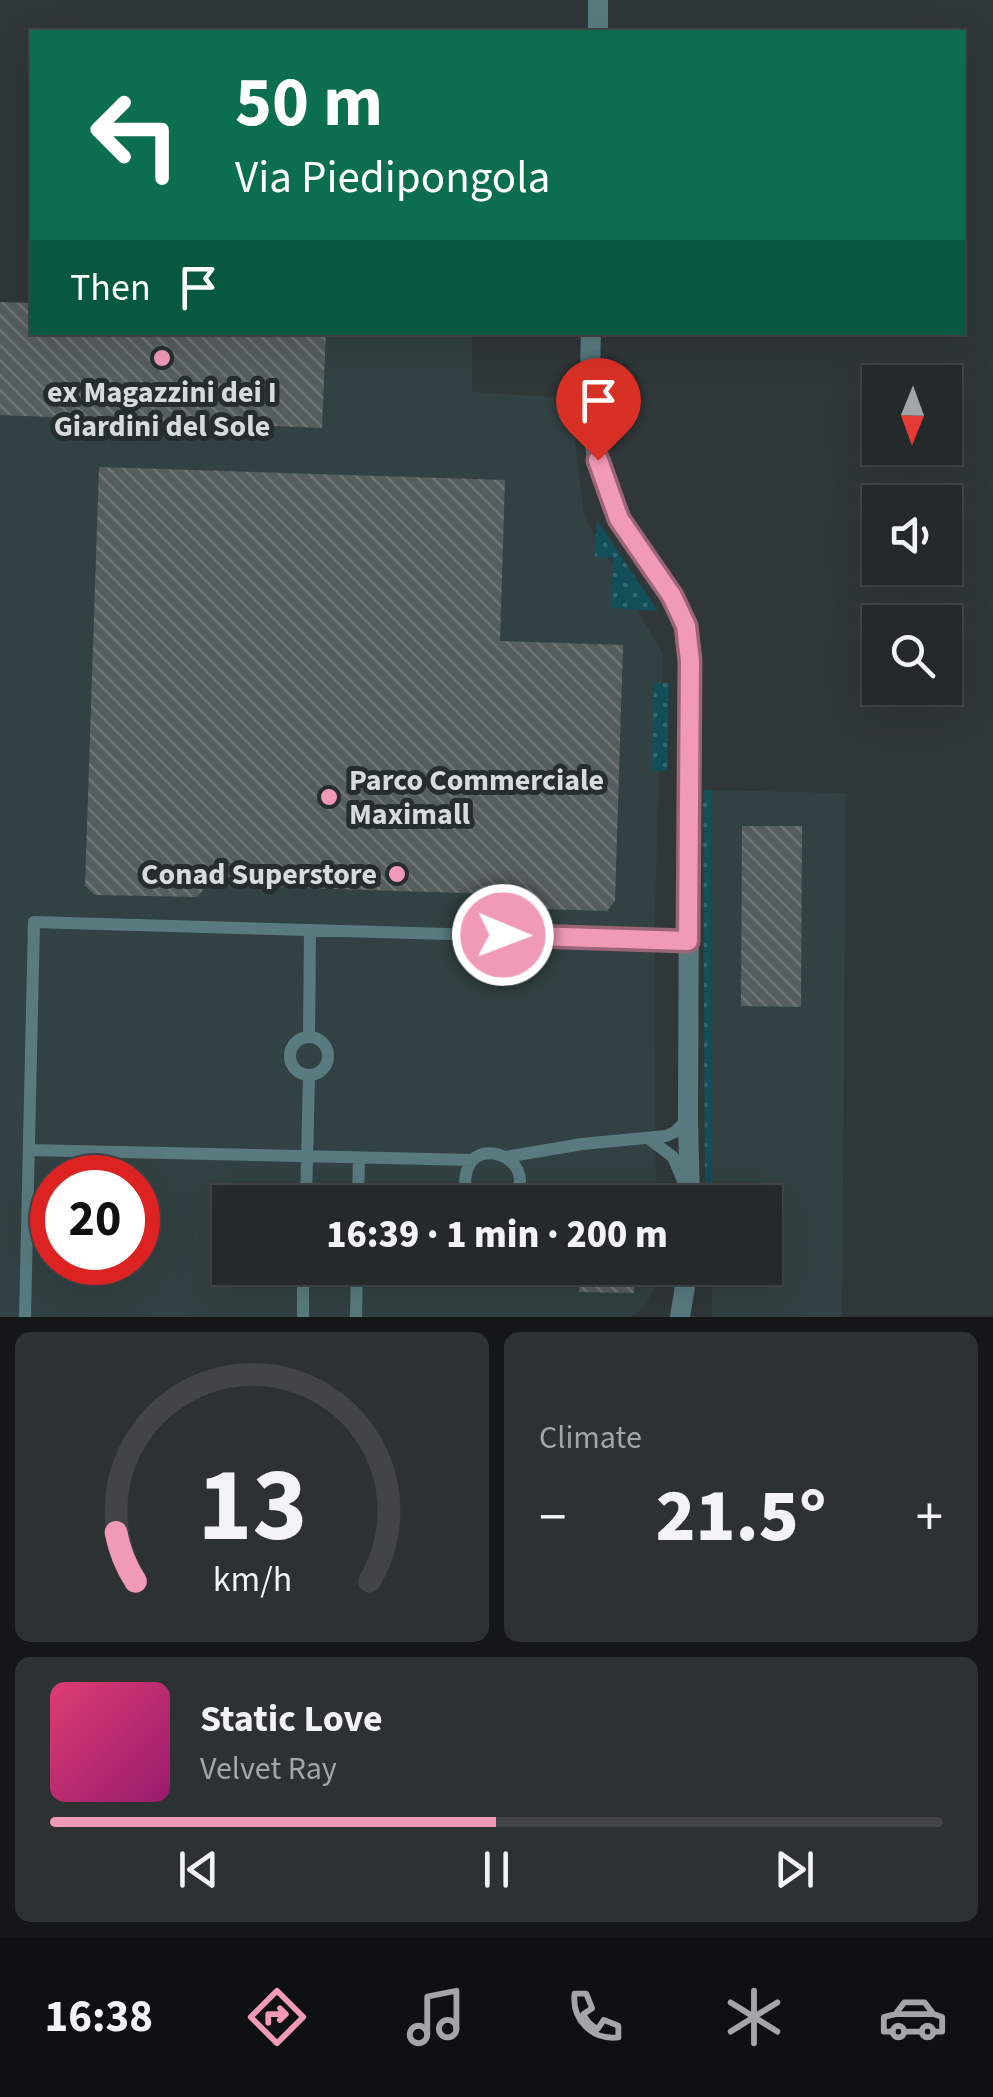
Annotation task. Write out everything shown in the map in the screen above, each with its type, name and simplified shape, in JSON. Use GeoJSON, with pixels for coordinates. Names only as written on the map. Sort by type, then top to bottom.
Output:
{"type":"FeatureCollection","features":[{"type":"Feature","properties":{"kind":"street"},"geometry":{"type":"LineString","coordinates":[[598,0],[598,30]]}},
{"type":"Feature","properties":{"kind":"street"},"geometry":{"type":"LineString","coordinates":[[591,335],[589,400],[603,482],[619,519],[672,596],[686,626],[690,661],[689,1185]]}},
{"type":"Feature","properties":{"kind":"street"},"geometry":{"type":"LineString","coordinates":[[662,1317],[680,1285]]}},
{"type":"Feature","properties":{"kind":"street"},"geometry":{"type":"LineString","coordinates":[[680,1317],[685,1285]]}},
{"type":"Feature","properties":{"kind":"lane"},"geometry":{"type":"LineString","coordinates":[[26,1317],[34,922],[688,941]]}},
{"type":"Feature","properties":{"kind":"lane"},"geometry":{"type":"LineString","coordinates":[[309,1038],[310,930]]}},
{"type":"Feature","properties":{"kind":"lane"},"geometry":{"type":"LineString","coordinates":[[309,1038],[322,1042],[328,1054],[321,1072],[309,1076],[296,1071],[290,1055],[295,1044],[309,1038]]}},
{"type":"Feature","properties":{"kind":"lane"},"geometry":{"type":"LineString","coordinates":[[306,1185],[309,1076]]}},
{"type":"Feature","properties":{"kind":"lane"},"geometry":{"type":"LineString","coordinates":[[29,1150],[473,1160],[489,1154],[506,1157],[666,1136],[688,1119]]}},
{"type":"Feature","properties":{"kind":"lane"},"geometry":{"type":"LineString","coordinates":[[666,1136],[678,1139],[688,1150]]}},
{"type":"Feature","properties":{"kind":"lane"},"geometry":{"type":"LineString","coordinates":[[648,1138],[673,1157],[683,1185]]}},
{"type":"Feature","properties":{"kind":"lane"},"geometry":{"type":"LineString","coordinates":[[506,1157],[518,1170],[519,1185]]}},
{"type":"Feature","properties":{"kind":"lane"},"geometry":{"type":"LineString","coordinates":[[358,1185],[359,1158]]}},
{"type":"Feature","properties":{"kind":"lane"},"geometry":{"type":"LineString","coordinates":[[465,1185],[473,1160]]}},
{"type":"Feature","properties":{"kind":"lane"},"geometry":{"type":"LineString","coordinates":[[303,1285],[304,1317]]}},
{"type":"Feature","properties":{"kind":"lane"},"geometry":{"type":"LineString","coordinates":[[356,1317],[357,1285]]}},
{"type":"Feature","properties":{"kind":"shaded area","name":"Parco Commerciale Maximall"},"geometry":{"type":"Polygon","coordinates":[[[0,302],[30,303],[30,335],[472,335],[472,392],[570,398],[584,516],[663,654],[654,939],[656,1185],[212,1185],[212,1285],[656,1285],[642,1309],[630,1317],[0,1317],[0,302]]]}},
{"type":"Feature","properties":{"kind":"shaded area"},"geometry":{"type":"Polygon","coordinates":[[[597,520],[658,611],[612,608],[613,558],[595,557],[597,520]]]}},
{"type":"Feature","properties":{"kind":"shaded area"},"geometry":{"type":"Polygon","coordinates":[[[654,683],[669,683],[667,771],[652,771],[654,683]]]}},
{"type":"Feature","properties":{"kind":"shaded area"},"geometry":{"type":"Polygon","coordinates":[[[703,790],[711,790],[712,1185],[705,1185],[703,790]]]}},
{"type":"Feature","properties":{"kind":"shaded area"},"geometry":{"type":"Polygon","coordinates":[[[711,790],[846,793],[842,1317],[712,1317],[712,1285],[782,1285],[782,1185],[712,1185],[711,790]]]}},
{"type":"Feature","properties":{"kind":"building","name":"ex Magazzini dei I Giardini del Sole"},"geometry":{"type":"Polygon","coordinates":[[[0,302],[30,303],[30,335],[326,335],[322,428],[0,415],[0,302]]]}},
{"type":"Feature","properties":{"kind":"building"},"geometry":{"type":"Polygon","coordinates":[[[99,467],[505,480],[500,641],[623,645],[615,901],[607,911],[544,909],[530,895],[208,885],[197,897],[95,895],[85,886],[99,467]]]}},
{"type":"Feature","properties":{"kind":"building"},"geometry":{"type":"Polygon","coordinates":[[[742,826],[802,826],[801,1007],[741,1006],[742,826]]]}},
{"type":"Feature","properties":{"kind":"building"},"geometry":{"type":"Polygon","coordinates":[[[579,1285],[634,1285],[634,1293],[579,1292],[579,1285]]]}},
{"type":"Feature","properties":{"kind":"place","name":"ex Magazzini dei I Giardini del Sole"},"geometry":{"type":"Point","coordinates":[162,358]}},
{"type":"Feature","properties":{"kind":"place","name":"Parco Commerciale Maximall"},"geometry":{"type":"Point","coordinates":[329,797]}},
{"type":"Feature","properties":{"kind":"place","name":"Conad Superstore"},"geometry":{"type":"Point","coordinates":[397,874]}},
{"type":"Feature","properties":{"kind":"route"},"geometry":{"type":"LineString","coordinates":[[503,935],[688,941],[690,661],[686,626],[672,596],[619,519],[598,460]]}}]}
